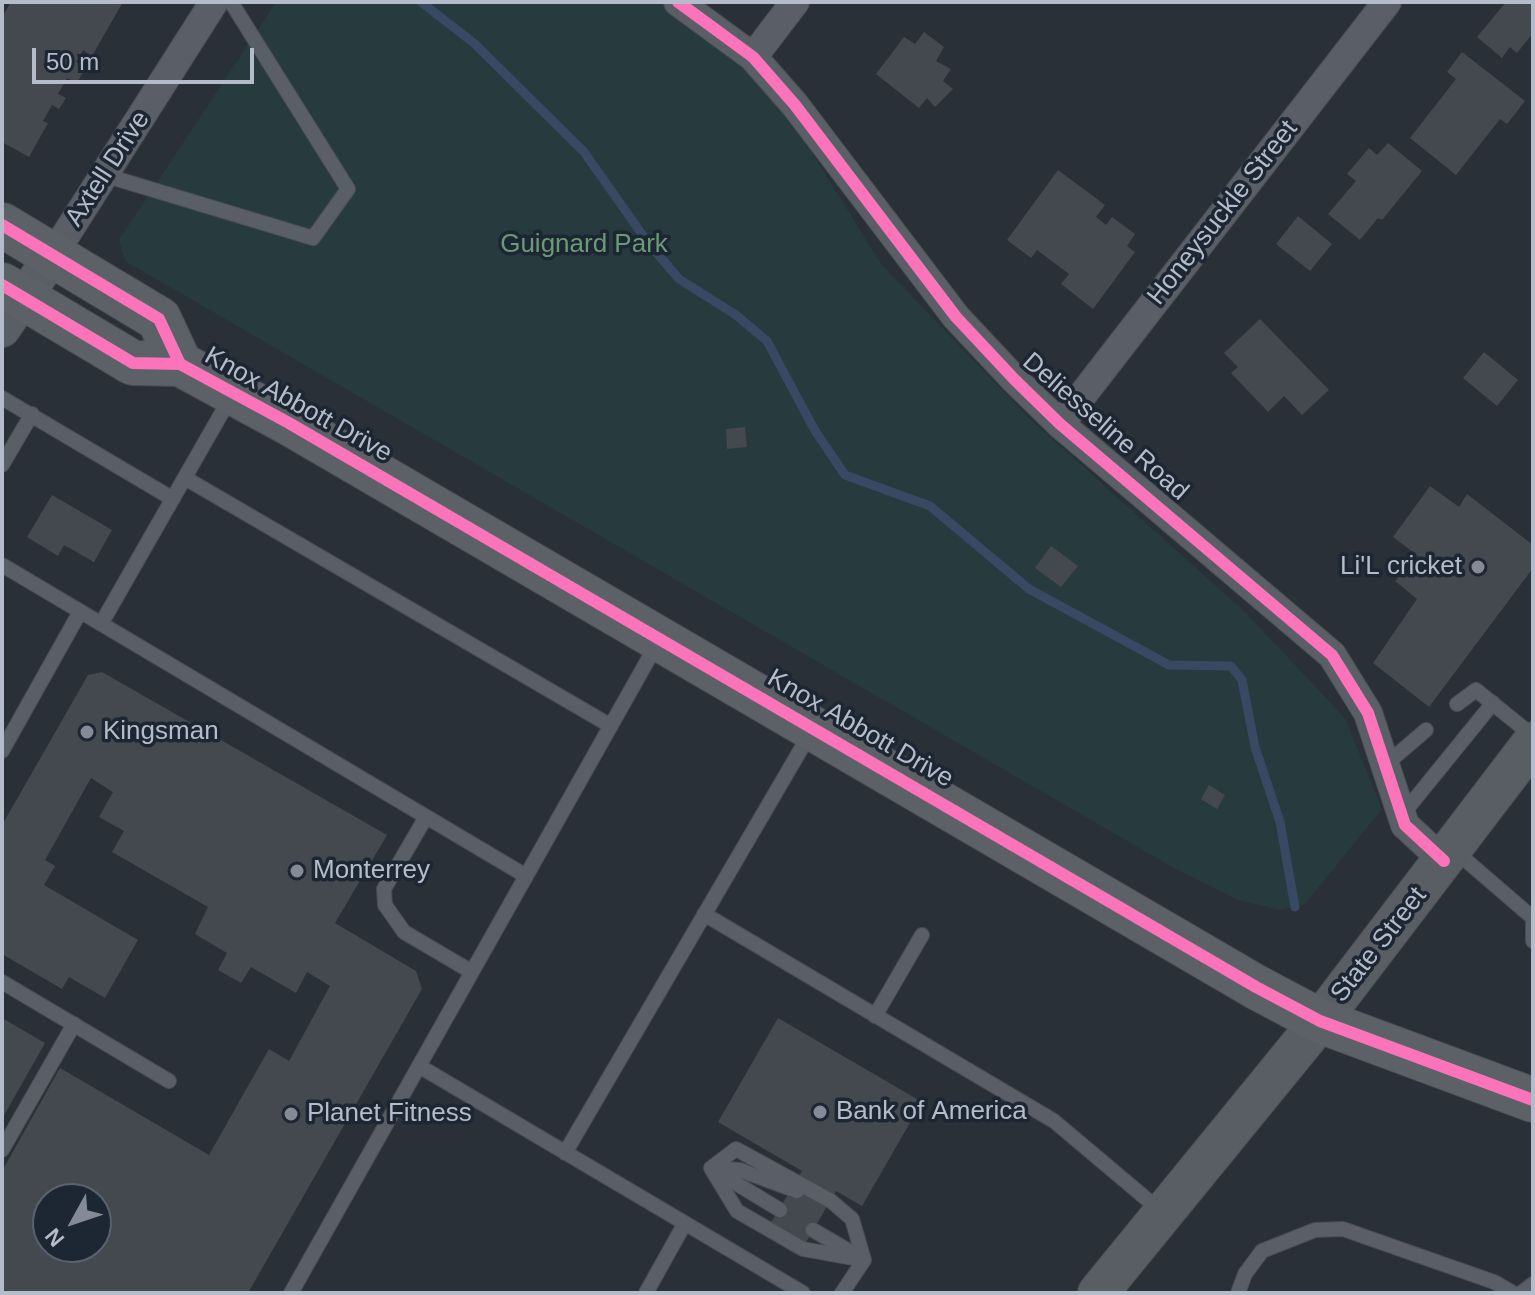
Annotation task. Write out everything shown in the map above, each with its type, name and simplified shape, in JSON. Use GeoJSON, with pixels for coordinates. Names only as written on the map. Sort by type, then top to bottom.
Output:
{"type":"FeatureCollection","features":[{"type":"Feature","properties":{"kind":"main road","name":"Knox Abbott Drive"},"geometry":{"type":"LineString","coordinates":[[2,225],[159,319],[180,364]]}},
{"type":"Feature","properties":{"kind":"main road","name":"Knox Abbott Drive"},"geometry":{"type":"LineString","coordinates":[[9,304],[133,363],[180,364],[814,727],[1233,975],[1320,1021],[1533,1100]]}},
{"type":"Feature","properties":{"kind":"main road","name":"State Street"},"geometry":{"type":"LineString","coordinates":[[1098,1293],[1320,1021],[1533,742]]}},
{"type":"Feature","properties":{"kind":"street","name":"Axtell Drive"},"geometry":{"type":"LineString","coordinates":[[53,255],[214,2]]}},
{"type":"Feature","properties":{"kind":"street","name":"Deliesseline Road"},"geometry":{"type":"LineString","coordinates":[[678,2],[753,57],[795,105],[956,317],[1060,424],[1332,655],[1368,713],[1405,825],[1448,855]]}},
{"type":"Feature","properties":{"kind":"street"},"geometry":{"type":"LineString","coordinates":[[753,57],[795,2]]}},
{"type":"Feature","properties":{"kind":"street","name":"Honeysuckle Street"},"geometry":{"type":"LineString","coordinates":[[1060,424],[1387,2]]}},
{"type":"Feature","properties":{"kind":"street"},"geometry":{"type":"LineString","coordinates":[[9,304],[53,255]]}},
{"type":"Feature","properties":{"kind":"lane"},"geometry":{"type":"LineString","coordinates":[[104,175],[313,238],[348,189],[231,2]]}},
{"type":"Feature","properties":{"kind":"lane"},"geometry":{"type":"LineString","coordinates":[[101,624],[233,393]]}},
{"type":"Feature","properties":{"kind":"lane"},"geometry":{"type":"LineString","coordinates":[[2,398],[173,499]]}},
{"type":"Feature","properties":{"kind":"lane"},"geometry":{"type":"LineString","coordinates":[[2,465],[32,414]]}},
{"type":"Feature","properties":{"kind":"lane"},"geometry":{"type":"LineString","coordinates":[[185,478],[611,726]]}},
{"type":"Feature","properties":{"kind":"lane"},"geometry":{"type":"LineString","coordinates":[[2,565],[526,876]]}},
{"type":"Feature","properties":{"kind":"lane"},"geometry":{"type":"LineString","coordinates":[[2,751],[80,612]]}},
{"type":"Feature","properties":{"kind":"lane"},"geometry":{"type":"LineString","coordinates":[[291,1293],[660,638]]}},
{"type":"Feature","properties":{"kind":"lane"},"geometry":{"type":"LineString","coordinates":[[1457,704],[1476,690],[1533,736]]}},
{"type":"Feature","properties":{"kind":"lane"},"geometry":{"type":"LineString","coordinates":[[1401,816],[1493,703]]}},
{"type":"Feature","properties":{"kind":"lane"},"geometry":{"type":"LineString","coordinates":[[565,1153],[814,727]]}},
{"type":"Feature","properties":{"kind":"lane"},"geometry":{"type":"LineString","coordinates":[[1384,766],[1426,730]]}},
{"type":"Feature","properties":{"kind":"lane"},"geometry":{"type":"LineString","coordinates":[[426,817],[384,889],[385,905],[404,932],[472,972]]}},
{"type":"Feature","properties":{"kind":"lane"},"geometry":{"type":"LineString","coordinates":[[1448,855],[1533,920],[1533,941]]}},
{"type":"Feature","properties":{"kind":"lane"},"geometry":{"type":"LineString","coordinates":[[704,914],[1054,1121],[1163,1213]]}},
{"type":"Feature","properties":{"kind":"lane"},"geometry":{"type":"LineString","coordinates":[[875,1016],[922,935]]}},
{"type":"Feature","properties":{"kind":"lane"},"geometry":{"type":"LineString","coordinates":[[2,982],[169,1081]]}},
{"type":"Feature","properties":{"kind":"lane"},"geometry":{"type":"LineString","coordinates":[[2,1150],[74,1024]]}},
{"type":"Feature","properties":{"kind":"lane"},"geometry":{"type":"LineString","coordinates":[[419,1066],[803,1293]]}},
{"type":"Feature","properties":{"kind":"lane"},"geometry":{"type":"LineString","coordinates":[[711,1168],[780,1210]]}},
{"type":"Feature","properties":{"kind":"lane"},"geometry":{"type":"LineString","coordinates":[[711,1168],[740,1170],[792,1188],[826,1208],[851,1229],[864,1260]]}},
{"type":"Feature","properties":{"kind":"lane"},"geometry":{"type":"LineString","coordinates":[[711,1168],[737,1211],[803,1249],[864,1260]]}},
{"type":"Feature","properties":{"kind":"lane"},"geometry":{"type":"LineString","coordinates":[[646,1293],[685,1223]]}},
{"type":"Feature","properties":{"kind":"lane"},"geometry":{"type":"LineString","coordinates":[[1238,1293],[1245,1274],[1262,1251],[1315,1230],[1343,1229],[1494,1282],[1513,1293]]}},
{"type":"Feature","properties":{"kind":"lane"},"geometry":{"type":"LineString","coordinates":[[813,1230],[864,1260]]}},
{"type":"Feature","properties":{"kind":"lane"},"geometry":{"type":"LineString","coordinates":[[842,1293],[864,1260]]}},
{"type":"Feature","properties":{"kind":"green space","name":"Guignard Park"},"geometry":{"type":"Polygon","coordinates":[[[276,2],[665,2],[753,57],[881,264],[1029,418],[1245,612],[1345,718],[1382,809],[1305,904],[1280,910],[1238,900],[1174,868],[125,261],[119,240],[276,2]]]}},
{"type":"Feature","properties":{"kind":"building"},"geometry":{"type":"Polygon","coordinates":[[[11,2],[123,2],[92,56],[83,50],[76,62],[86,67],[77,83],[67,78],[58,94],[66,98],[59,109],[52,105],[43,121],[48,123],[29,157],[2,142],[2,17],[11,2]]]}},
{"type":"Feature","properties":{"kind":"building"},"geometry":{"type":"Polygon","coordinates":[[[1506,2],[1533,2],[1533,33],[1517,53],[1510,47],[1502,58],[1477,37],[1506,2]]]}},
{"type":"Feature","properties":{"kind":"building"},"geometry":{"type":"Polygon","coordinates":[[[924,32],[944,47],[936,61],[951,69],[943,81],[953,89],[935,107],[927,98],[919,108],[876,74],[904,37],[915,44],[924,32]]]}},
{"type":"Feature","properties":{"kind":"building"},"geometry":{"type":"Polygon","coordinates":[[[1462,52],[1525,101],[1507,124],[1500,119],[1456,175],[1410,138],[1456,79],[1447,72],[1462,52]]]}},
{"type":"Feature","properties":{"kind":"building"},"geometry":{"type":"Polygon","coordinates":[[[1388,143],[1422,171],[1382,220],[1378,218],[1360,240],[1328,214],[1356,181],[1347,174],[1369,148],[1377,155],[1388,143]]]}},
{"type":"Feature","properties":{"kind":"building"},"geometry":{"type":"Polygon","coordinates":[[[1058,170],[1105,205],[1096,217],[1106,225],[1112,217],[1135,234],[1127,246],[1135,252],[1093,309],[1061,284],[1069,274],[1037,250],[1031,258],[1007,240],[1058,170]]]}},
{"type":"Feature","properties":{"kind":"building"},"geometry":{"type":"Polygon","coordinates":[[[1298,216],[1332,244],[1310,271],[1276,244],[1298,216]]]}},
{"type":"Feature","properties":{"kind":"building"},"geometry":{"type":"Polygon","coordinates":[[[1260,319],[1329,390],[1302,415],[1284,396],[1268,412],[1231,373],[1238,367],[1224,353],[1260,319]]]}},
{"type":"Feature","properties":{"kind":"building"},"geometry":{"type":"Polygon","coordinates":[[[1484,352],[1518,380],[1497,406],[1463,378],[1484,352]]]}},
{"type":"Feature","properties":{"kind":"building"},"geometry":{"type":"Polygon","coordinates":[[[745,427],[747,447],[727,449],[726,429],[745,427]]]}},
{"type":"Feature","properties":{"kind":"building"},"geometry":{"type":"Polygon","coordinates":[[[1430,486],[1459,507],[1467,494],[1533,545],[1533,568],[1429,707],[1373,663],[1417,599],[1395,581],[1418,556],[1393,537],[1430,486]]]}},
{"type":"Feature","properties":{"kind":"building"},"geometry":{"type":"Polygon","coordinates":[[[52,495],[112,530],[94,562],[64,545],[58,556],[27,537],[52,495]]]}},
{"type":"Feature","properties":{"kind":"building"},"geometry":{"type":"Polygon","coordinates":[[[1051,546],[1078,566],[1061,587],[1035,568],[1051,546]]]}},
{"type":"Feature","properties":{"kind":"building"},"geometry":{"type":"Polygon","coordinates":[[[102,672],[387,835],[335,923],[416,971],[422,989],[248,1293],[2,1293],[2,1171],[60,1068],[209,1155],[269,1049],[289,1061],[330,986],[307,972],[296,993],[251,967],[241,983],[218,970],[227,953],[195,934],[208,907],[112,852],[124,831],[99,817],[113,792],[91,778],[45,860],[55,866],[44,885],[138,940],[105,998],[69,977],[62,989],[2,954],[2,825],[88,675],[102,672]]]}},
{"type":"Feature","properties":{"kind":"building"},"geometry":{"type":"Polygon","coordinates":[[[1209,785],[1225,795],[1217,809],[1201,799],[1209,785]]]}},
{"type":"Feature","properties":{"kind":"building"},"geometry":{"type":"Polygon","coordinates":[[[2,1018],[45,1043],[2,1119],[2,1018]]]}},
{"type":"Feature","properties":{"kind":"building","name":"Bank of America"},"geometry":{"type":"Polygon","coordinates":[[[778,1018],[922,1102],[862,1206],[836,1191],[801,1251],[766,1231],[802,1171],[718,1122],[778,1018]]]}},
{"type":"Feature","properties":{"kind":"waterway"},"geometry":{"type":"LineString","coordinates":[[421,2],[475,44],[584,152],[649,244],[679,279],[736,315],[767,341],[814,429],[845,475],[930,506],[1029,589],[1169,665],[1231,666],[1242,680],[1255,747],[1280,822],[1295,907]]}},
{"type":"Feature","properties":{"kind":"cycle path"},"geometry":{"type":"LineString","coordinates":[[678,2],[753,57],[795,105],[956,317],[1015,380],[1060,424],[1332,655],[1368,713],[1405,825],[1444,861]]}},
{"type":"Feature","properties":{"kind":"cycle path"},"geometry":{"type":"LineString","coordinates":[[2,225],[159,319],[180,364]]}},
{"type":"Feature","properties":{"kind":"cycle path"},"geometry":{"type":"LineString","coordinates":[[2,285],[133,363],[180,364],[289,423],[1256,987],[1320,1021],[1533,1100]]}},
{"type":"Feature","properties":{"kind":"place","name":"Li'L cricket"},"geometry":{"type":"Point","coordinates":[1478,567]}},
{"type":"Feature","properties":{"kind":"place","name":"Kingsman"},"geometry":{"type":"Point","coordinates":[87,732]}},
{"type":"Feature","properties":{"kind":"place","name":"Monterrey"},"geometry":{"type":"Point","coordinates":[297,871]}},
{"type":"Feature","properties":{"kind":"place","name":"Bank of America"},"geometry":{"type":"Point","coordinates":[820,1112]}},
{"type":"Feature","properties":{"kind":"place","name":"Planet Fitness"},"geometry":{"type":"Point","coordinates":[291,1114]}}]}
